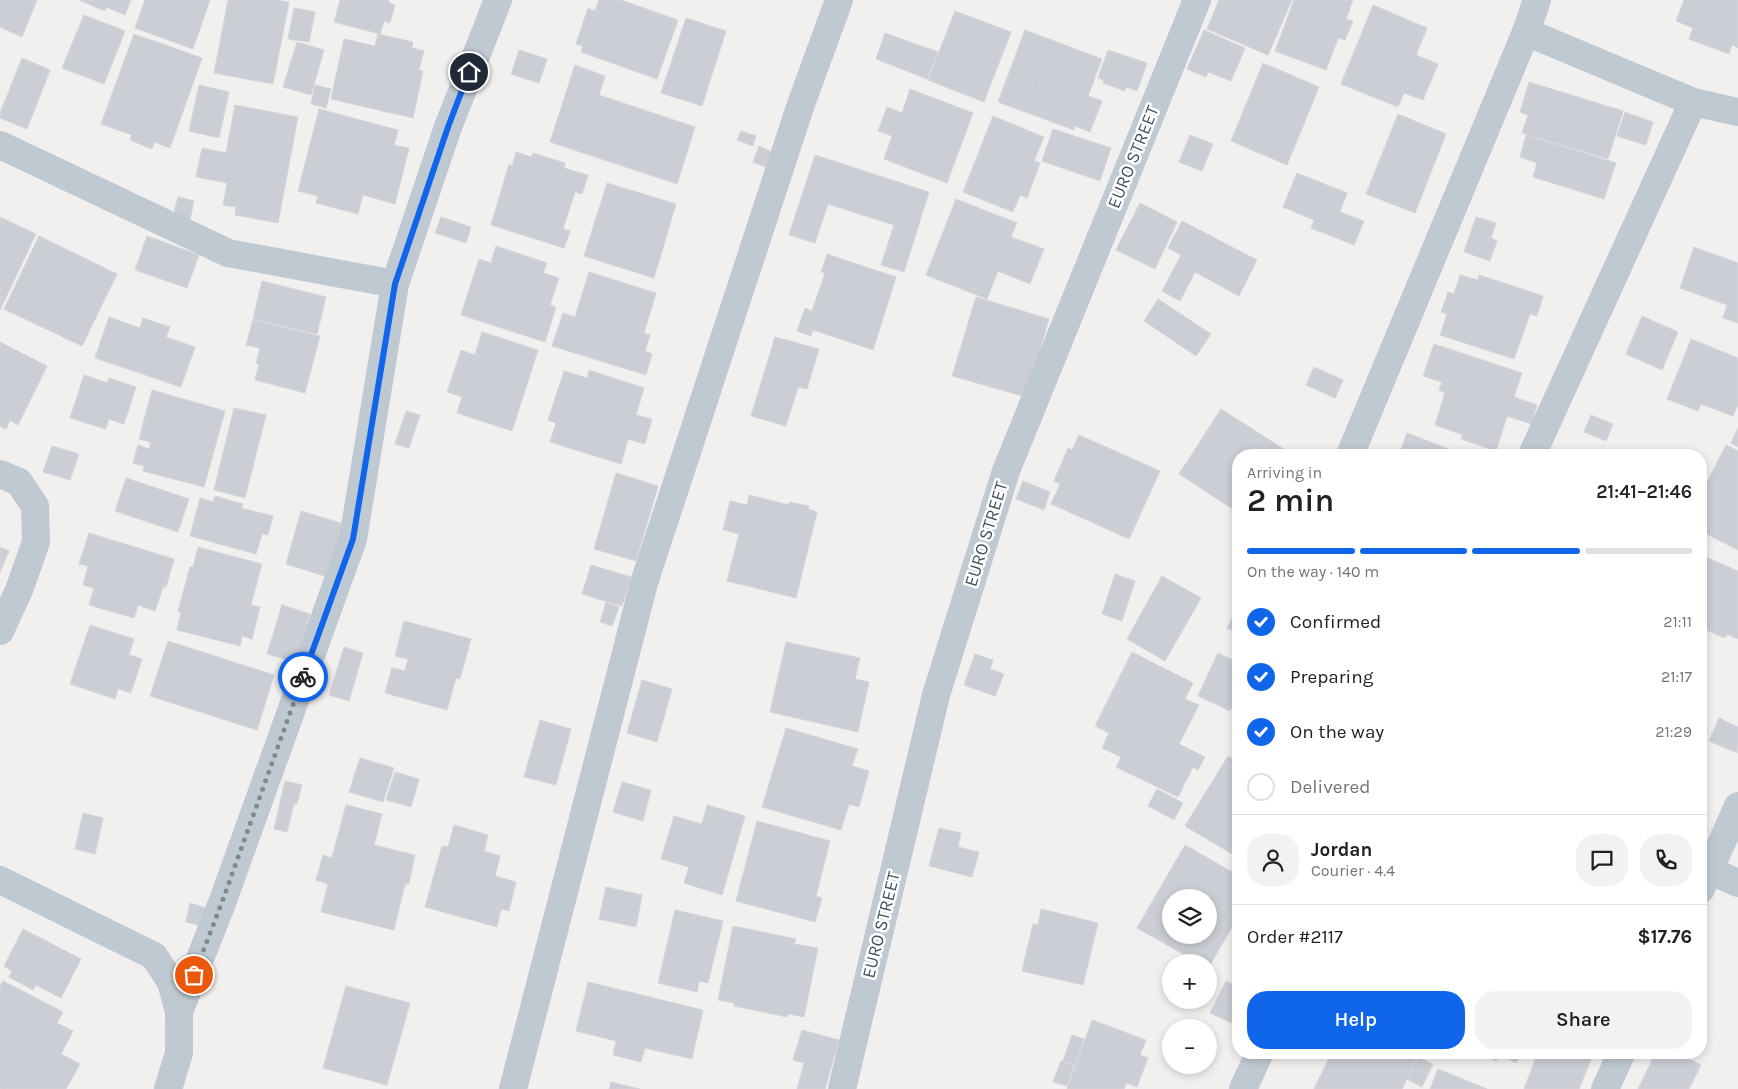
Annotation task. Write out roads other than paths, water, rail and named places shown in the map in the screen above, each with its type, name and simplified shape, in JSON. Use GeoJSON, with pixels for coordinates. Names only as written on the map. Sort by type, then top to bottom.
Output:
{"type":"FeatureCollection","features":[{"type":"Feature","properties":{"kind":"street"},"geometry":{"type":"LineString","coordinates":[[179,1012],[222,902],[353,539],[395,284],[448,127],[498,0]]}},
{"type":"Feature","properties":{"kind":"street"},"geometry":{"type":"LineString","coordinates":[[513,1089],[644,583],[800,106],[840,0]]}},
{"type":"Feature","properties":{"kind":"street","name":"EURO STREET"},"geometry":{"type":"LineString","coordinates":[[842,1089],[936,695],[1006,471],[1196,0]]}},
{"type":"Feature","properties":{"kind":"street"},"geometry":{"type":"LineString","coordinates":[[1352,449],[1526,32],[1537,0]]}},
{"type":"Feature","properties":{"kind":"street"},"geometry":{"type":"LineString","coordinates":[[1526,32],[1693,102],[1738,112]]}},
{"type":"Feature","properties":{"kind":"street"},"geometry":{"type":"LineString","coordinates":[[1535,449],[1693,102]]}},
{"type":"Feature","properties":{"kind":"street"},"geometry":{"type":"LineString","coordinates":[[0,145],[228,253],[395,284]]}},
{"type":"Feature","properties":{"kind":"street"},"geometry":{"type":"LineString","coordinates":[[0,474],[19,482],[35,506],[36,542],[19,590],[0,631]]}},
{"type":"Feature","properties":{"kind":"street"},"geometry":{"type":"LineString","coordinates":[[1707,870],[1738,806]]}},
{"type":"Feature","properties":{"kind":"street"},"geometry":{"type":"LineString","coordinates":[[1707,877],[1738,883]]}},
{"type":"Feature","properties":{"kind":"street"},"geometry":{"type":"LineString","coordinates":[[1,885],[154,956],[171,982],[179,1012],[179,1053],[168,1089]]}},
{"type":"Feature","properties":{"kind":"street"},"geometry":{"type":"LineString","coordinates":[[1243,1089],[1257,1059]]}},
{"type":"Feature","properties":{"kind":"street"},"geometry":{"type":"LineString","coordinates":[[1605,1089],[1619,1059]]}}]}
